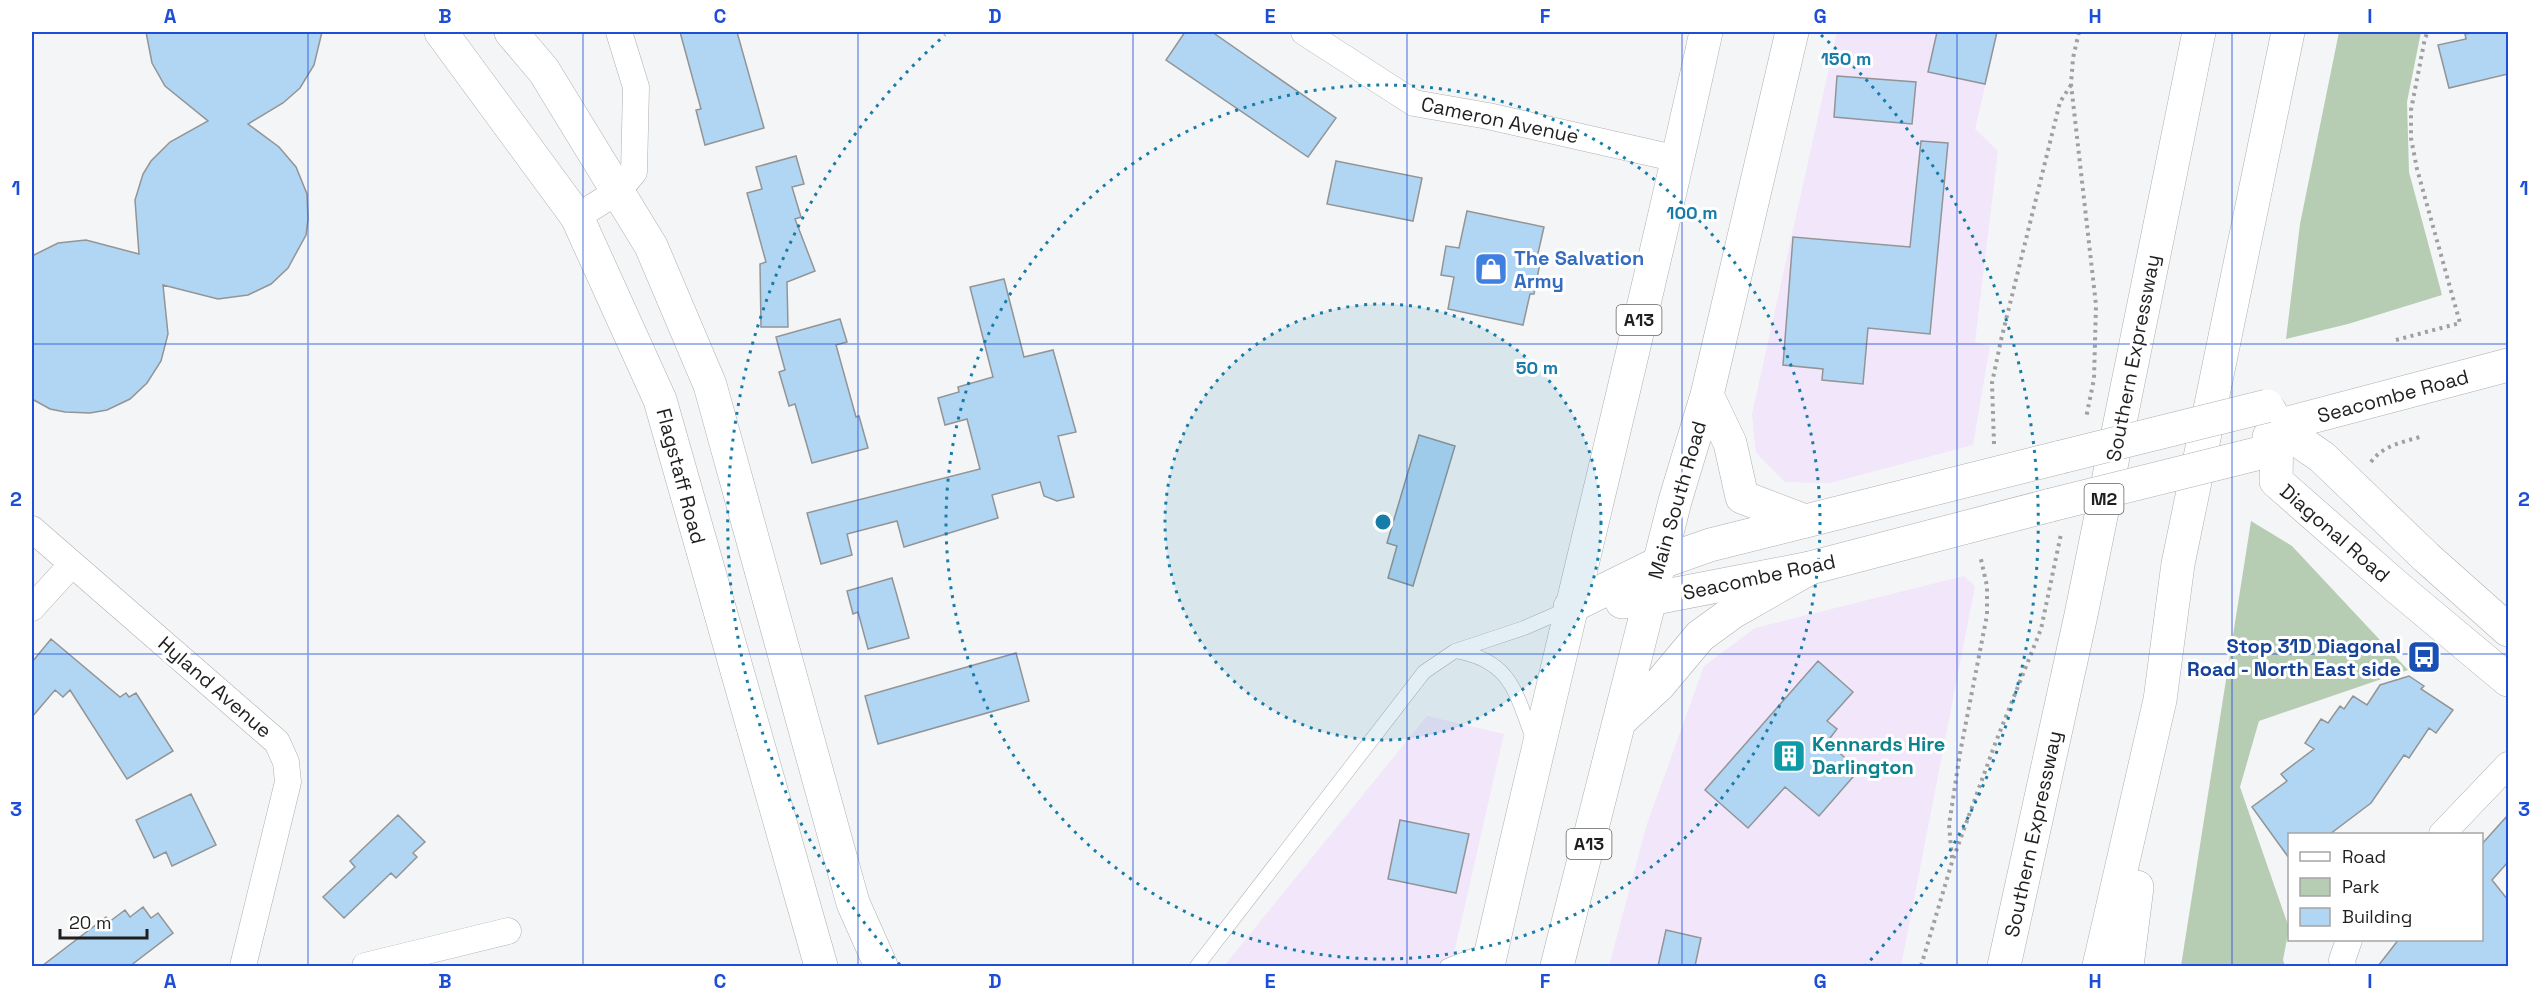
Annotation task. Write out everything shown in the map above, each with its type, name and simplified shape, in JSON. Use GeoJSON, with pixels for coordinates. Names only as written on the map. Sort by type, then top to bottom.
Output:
{"type":"FeatureCollection","features":[{"type":"Feature","properties":{"kind":"main road","name":"Flagstaff Road"},"geometry":{"type":"LineString","coordinates":[[441,32],[577,217],[660,400],[821,966]]}},
{"type":"Feature","properties":{"kind":"main road"},"geometry":{"type":"LineString","coordinates":[[511,32],[544,71],[651,246],[710,385],[853,903],[881,966]]}},
{"type":"Feature","properties":{"kind":"main road","name":"A13"},"geometry":{"type":"LineString","coordinates":[[1490,957],[1536,749],[1678,159],[1706,32]]}},
{"type":"Feature","properties":{"kind":"main road","name":"Main South Road"},"geometry":{"type":"LineString","coordinates":[[1557,966],[1659,563],[1707,395],[1792,32]]}},
{"type":"Feature","properties":{"kind":"main road","name":"Southern Expressway"},"geometry":{"type":"LineString","coordinates":[[2004,966],[2081,615],[2199,32]]}},
{"type":"Feature","properties":{"kind":"main road"},"geometry":{"type":"LineString","coordinates":[[2127,966],[2178,564],[2288,32]]}},
{"type":"Feature","properties":{"kind":"main road","name":"Seacombe Road"},"geometry":{"type":"LineString","coordinates":[[1570,607],[1659,563],[1710,545],[2061,457],[2272,416],[2508,365]]}},
{"type":"Feature","properties":{"kind":"main road"},"geometry":{"type":"LineString","coordinates":[[1707,395],[1730,443],[1742,497],[1805,521]]}},
{"type":"Feature","properties":{"kind":"main road"},"geometry":{"type":"LineString","coordinates":[[2272,416],[2322,458],[2426,557],[2508,630]]}},
{"type":"Feature","properties":{"kind":"main road","name":"Seacombe Road"},"geometry":{"type":"LineString","coordinates":[[1570,607],[1650,599],[1810,568],[2256,454],[2272,416]]}},
{"type":"Feature","properties":{"kind":"main road","name":"Diagonal Road"},"geometry":{"type":"LineString","coordinates":[[2272,416],[2276,481],[2508,680]]}},
{"type":"Feature","properties":{"kind":"main road"},"geometry":{"type":"LineString","coordinates":[[1620,721],[1659,685],[1700,636],[1733,612],[1810,568]]}},
{"type":"Feature","properties":{"kind":"main road"},"geometry":{"type":"LineString","coordinates":[[2099,966],[2160,700]]}},
{"type":"Feature","properties":{"kind":"street"},"geometry":{"type":"LineString","coordinates":[[577,217],[618,191],[634,172],[636,87],[619,32]]}},
{"type":"Feature","properties":{"kind":"street","name":"Cameron Avenue"},"geometry":{"type":"LineString","coordinates":[[1304,32],[1414,103],[1488,116],[1678,159]]}},
{"type":"Feature","properties":{"kind":"street","name":"Hyland Avenue"},"geometry":{"type":"LineString","coordinates":[[32,529],[277,742],[286,762],[288,782],[243,966]]}},
{"type":"Feature","properties":{"kind":"street"},"geometry":{"type":"LineString","coordinates":[[32,608],[72,564]]}},
{"type":"Feature","properties":{"kind":"street"},"geometry":{"type":"LineString","coordinates":[[2443,833],[2508,765]]}},
{"type":"Feature","properties":{"kind":"street"},"geometry":{"type":"LineString","coordinates":[[365,966],[508,931]]}},
{"type":"Feature","properties":{"kind":"street"},"geometry":{"type":"LineString","coordinates":[[2343,966],[2342,960],[2348,941]]}},
{"type":"Feature","properties":{"kind":"lane"},"geometry":{"type":"LineString","coordinates":[[1197,966],[1424,672],[1455,651],[1524,628],[1570,607]]}},
{"type":"Feature","properties":{"kind":"lane"},"geometry":{"type":"LineString","coordinates":[[1455,651],[1468,653],[1485,660],[1504,672],[1517,696],[1536,749]]}},
{"type":"Feature","properties":{"kind":"lane"},"geometry":{"type":"LineString","coordinates":[[1447,966],[1490,957]]}},
{"type":"Feature","properties":{"kind":"path"},"geometry":{"type":"LineString","coordinates":[[2396,340],[2460,323],[2417,169],[2411,138],[2411,110],[2428,32]]}},
{"type":"Feature","properties":{"kind":"path"},"geometry":{"type":"LineString","coordinates":[[1999,472],[1992,434],[1994,372],[2042,168],[2060,102],[2071,84]]}},
{"type":"Feature","properties":{"kind":"path"},"geometry":{"type":"LineString","coordinates":[[2371,468],[2371,462],[2378,452],[2389,446],[2423,436]]}},
{"type":"Feature","properties":{"kind":"path"},"geometry":{"type":"LineString","coordinates":[[1952,862],[1949,825],[1988,601],[1987,586],[1973,525]]}},
{"type":"Feature","properties":{"kind":"shaded area"},"geometry":{"type":"Polygon","coordinates":[[[1837,32],[1998,32],[1975,129],[1998,151],[1975,342],[1990,346],[1973,445],[1830,483],[1785,482],[1756,453],[1752,414],[1837,32]]]}},
{"type":"Feature","properties":{"kind":"shaded area"},"geometry":{"type":"Polygon","coordinates":[[[1964,576],[1975,586],[1901,966],[1609,966],[1646,827],[1704,666],[1755,628],[1964,576]]]}},
{"type":"Feature","properties":{"kind":"shaded area"},"geometry":{"type":"Polygon","coordinates":[[[1427,716],[1504,734],[1451,966],[1224,966],[1427,716]]]}},
{"type":"Feature","properties":{"kind":"green space"},"geometry":{"type":"Polygon","coordinates":[[[2339,32],[2421,32],[2407,102],[2409,172],[2442,295],[2348,324],[2286,339],[2300,224],[2339,32]]]}},
{"type":"Feature","properties":{"kind":"green space"},"geometry":{"type":"Polygon","coordinates":[[[2251,521],[2292,546],[2408,670],[2259,721],[2240,787],[2288,925],[2283,960],[2285,966],[2181,966],[2251,521]]]}},
{"type":"Feature","properties":{"kind":"building"},"geometry":{"type":"Polygon","coordinates":[[[146,32],[322,32],[314,65],[300,88],[283,103],[248,124],[279,147],[296,167],[307,194],[306,235],[288,268],[271,284],[248,295],[218,299],[163,285],[168,334],[161,361],[147,383],[130,399],[107,410],[90,413],[50,409],[32,399],[32,256],[58,243],[86,240],[139,254],[135,200],[143,174],[151,161],[170,142],[208,121],[165,86],[152,63],[146,32]]]}},
{"type":"Feature","properties":{"kind":"building"},"geometry":{"type":"Polygon","coordinates":[[[680,32],[737,32],[764,128],[705,145],[696,110],[701,109],[680,32]]]}},
{"type":"Feature","properties":{"kind":"building"},"geometry":{"type":"Polygon","coordinates":[[[1185,32],[1212,32],[1336,118],[1308,157],[1166,60],[1185,32]]]}},
{"type":"Feature","properties":{"kind":"building"},"geometry":{"type":"Polygon","coordinates":[[[1937,32],[1997,32],[1985,84],[1928,72],[1937,32]]]}},
{"type":"Feature","properties":{"kind":"building"},"geometry":{"type":"Polygon","coordinates":[[[2508,32],[2508,74],[2449,88],[2438,45],[2466,39],[2465,34],[2508,32]]]}},
{"type":"Feature","properties":{"kind":"building"},"geometry":{"type":"Polygon","coordinates":[[[1837,76],[1916,82],[1912,124],[1834,117],[1837,76]]]}},
{"type":"Feature","properties":{"kind":"building"},"geometry":{"type":"Polygon","coordinates":[[[1921,141],[1948,143],[1930,334],[1868,328],[1863,384],[1822,380],[1823,369],[1783,365],[1793,237],[1910,247],[1921,141]]]}},
{"type":"Feature","properties":{"kind":"building"},"geometry":{"type":"Polygon","coordinates":[[[796,156],[804,184],[792,187],[801,217],[795,219],[815,271],[787,282],[788,327],[761,327],[760,264],[766,262],[747,193],[762,189],[756,167],[796,156]]]}},
{"type":"Feature","properties":{"kind":"building"},"geometry":{"type":"Polygon","coordinates":[[[1336,161],[1422,178],[1413,221],[1327,204],[1336,161]]]}},
{"type":"Feature","properties":{"kind":"building","name":"The Salvation Army"},"geometry":{"type":"Polygon","coordinates":[[[1467,211],[1544,227],[1536,262],[1540,263],[1534,294],[1530,294],[1523,325],[1448,309],[1454,277],[1441,275],[1446,246],[1459,248],[1467,211]]]}},
{"type":"Feature","properties":{"kind":"building"},"geometry":{"type":"Polygon","coordinates":[[[1004,279],[1024,357],[1053,350],[1076,432],[1058,436],[1074,497],[1057,501],[1044,496],[1040,482],[992,495],[998,518],[904,547],[897,521],[847,534],[852,555],[821,564],[807,513],[980,469],[967,419],[945,425],[938,398],[959,392],[958,387],[993,377],[970,287],[1004,279]]]}},
{"type":"Feature","properties":{"kind":"building"},"geometry":{"type":"Polygon","coordinates":[[[840,319],[847,342],[836,345],[856,417],[859,416],[868,448],[812,463],[795,404],[789,406],[779,372],[785,370],[776,337],[840,319]]]}},
{"type":"Feature","properties":{"kind":"building"},"geometry":{"type":"Polygon","coordinates":[[[1419,435],[1455,446],[1413,586],[1388,578],[1397,546],[1387,543],[1419,435]]]}},
{"type":"Feature","properties":{"kind":"building"},"geometry":{"type":"Polygon","coordinates":[[[892,578],[909,638],[868,649],[858,612],[853,614],[847,591],[892,578]]]}},
{"type":"Feature","properties":{"kind":"building"},"geometry":{"type":"Polygon","coordinates":[[[51,639],[120,697],[126,693],[129,697],[136,693],[173,751],[127,779],[70,690],[63,697],[55,690],[32,717],[32,662],[51,639]]]}},
{"type":"Feature","properties":{"kind":"building"},"geometry":{"type":"Polygon","coordinates":[[[1016,653],[1029,701],[878,744],[865,696],[1016,653]]]}},
{"type":"Feature","properties":{"kind":"building","name":"Kennards Hire Darlington"},"geometry":{"type":"Polygon","coordinates":[[[1818,661],[1853,692],[1827,721],[1837,729],[1827,742],[1859,770],[1819,816],[1785,787],[1748,828],[1705,790],[1818,661]]]}},
{"type":"Feature","properties":{"kind":"building"},"geometry":{"type":"Polygon","coordinates":[[[2409,676],[2424,686],[2421,689],[2453,710],[2436,733],[2429,728],[2409,758],[2404,755],[2371,803],[2331,833],[2288,833],[2288,857],[2252,807],[2287,781],[2281,774],[2314,749],[2305,743],[2321,719],[2328,723],[2340,706],[2344,709],[2353,696],[2367,705],[2380,685],[2409,676]]]}},
{"type":"Feature","properties":{"kind":"building"},"geometry":{"type":"Polygon","coordinates":[[[191,794],[216,845],[172,866],[166,852],[154,858],[136,820],[191,794]]]}},
{"type":"Feature","properties":{"kind":"building"},"geometry":{"type":"Polygon","coordinates":[[[398,815],[425,842],[413,853],[417,857],[396,878],[391,873],[344,918],[323,897],[355,867],[350,861],[398,815]]]}},
{"type":"Feature","properties":{"kind":"building"},"geometry":{"type":"Polygon","coordinates":[[[2508,815],[2508,862],[2492,880],[2508,900],[2508,966],[2378,966],[2397,941],[2483,941],[2483,843],[2508,815]]]}},
{"type":"Feature","properties":{"kind":"building"},"geometry":{"type":"Polygon","coordinates":[[[1400,820],[1469,834],[1456,893],[1388,879],[1400,820]]]}},
{"type":"Feature","properties":{"kind":"building"},"geometry":{"type":"Polygon","coordinates":[[[143,907],[151,918],[158,913],[173,933],[130,966],[42,966],[106,917],[109,922],[125,910],[130,917],[143,907]]]}},
{"type":"Feature","properties":{"kind":"building"},"geometry":{"type":"Polygon","coordinates":[[[1666,930],[1701,938],[1695,966],[1658,966],[1666,930]]]}},
{"type":"Feature","properties":{"kind":"place","name":"The Salvation Army"},"geometry":{"type":"Point","coordinates":[1491,269]}},
{"type":"Feature","properties":{"kind":"place","name":"Stop 31D Diagonal Road - North East side"},"geometry":{"type":"Point","coordinates":[2424,657]}},
{"type":"Feature","properties":{"kind":"place","name":"Kennards Hire Darlington"},"geometry":{"type":"Point","coordinates":[1789,756]}}]}
